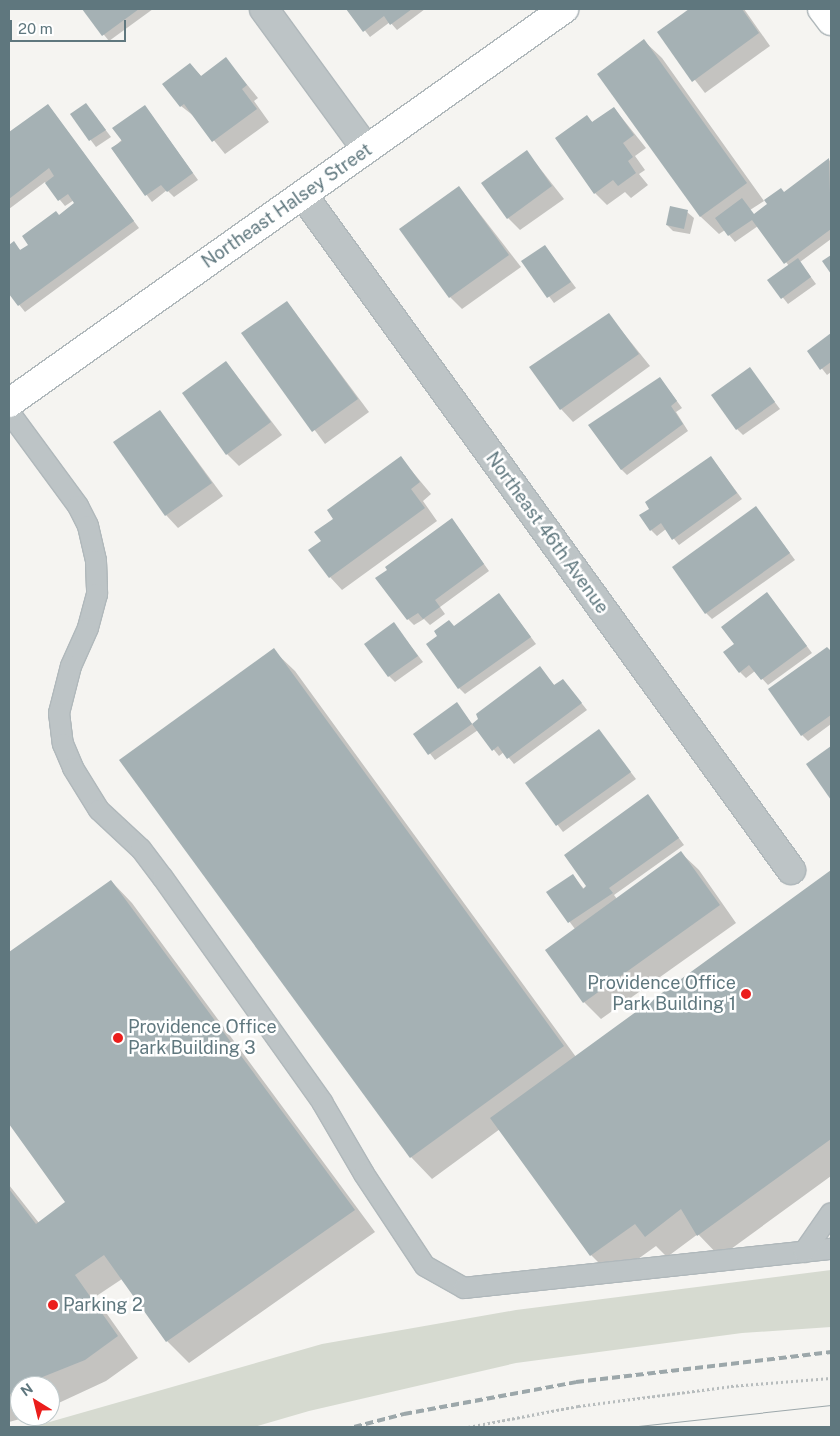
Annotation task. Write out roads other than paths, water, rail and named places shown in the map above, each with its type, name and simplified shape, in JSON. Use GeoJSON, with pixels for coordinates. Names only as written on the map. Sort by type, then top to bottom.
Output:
{"type":"FeatureCollection","features":[{"type":"Feature","properties":{"kind":"main road","name":"Northeast Halsey Street"},"geometry":{"type":"LineString","coordinates":[[9,404],[564,9]]}},
{"type":"Feature","properties":{"kind":"main road"},"geometry":{"type":"LineString","coordinates":[[822,9],[831,21]]}},
{"type":"Feature","properties":{"kind":"street"},"geometry":{"type":"LineString","coordinates":[[264,9],[366,149]]}},
{"type":"Feature","properties":{"kind":"street","name":"Northeast 46th Avenue"},"geometry":{"type":"LineString","coordinates":[[303,195],[791,870]]}},
{"type":"Feature","properties":{"kind":"lane"},"geometry":{"type":"LineString","coordinates":[[9,412],[78,506],[88,526],[96,561],[97,594],[88,628],[62,692],[59,713],[63,744],[73,768],[98,810],[141,849],[316,1094],[425,1266],[464,1288],[831,1249]]}},
{"type":"Feature","properties":{"kind":"lane"},"geometry":{"type":"LineString","coordinates":[[804,1252],[831,1212]]}},
{"type":"Feature","properties":{"kind":"tram line"},"geometry":{"type":"LineString","coordinates":[[629,1427],[831,1405]]}},
{"type":"Feature","properties":{"kind":"railway"},"geometry":{"type":"LineString","coordinates":[[354,1427],[404,1414],[576,1382],[831,1352]]}},
{"type":"Feature","properties":{"kind":"place","name":"Providence Office Park Building 1"},"geometry":{"type":"Point","coordinates":[746,994]}},
{"type":"Feature","properties":{"kind":"place","name":"Providence Office Park Building 3"},"geometry":{"type":"Point","coordinates":[118,1038]}},
{"type":"Feature","properties":{"kind":"place","name":"Parking 2"},"geometry":{"type":"Point","coordinates":[53,1305]}}]}
